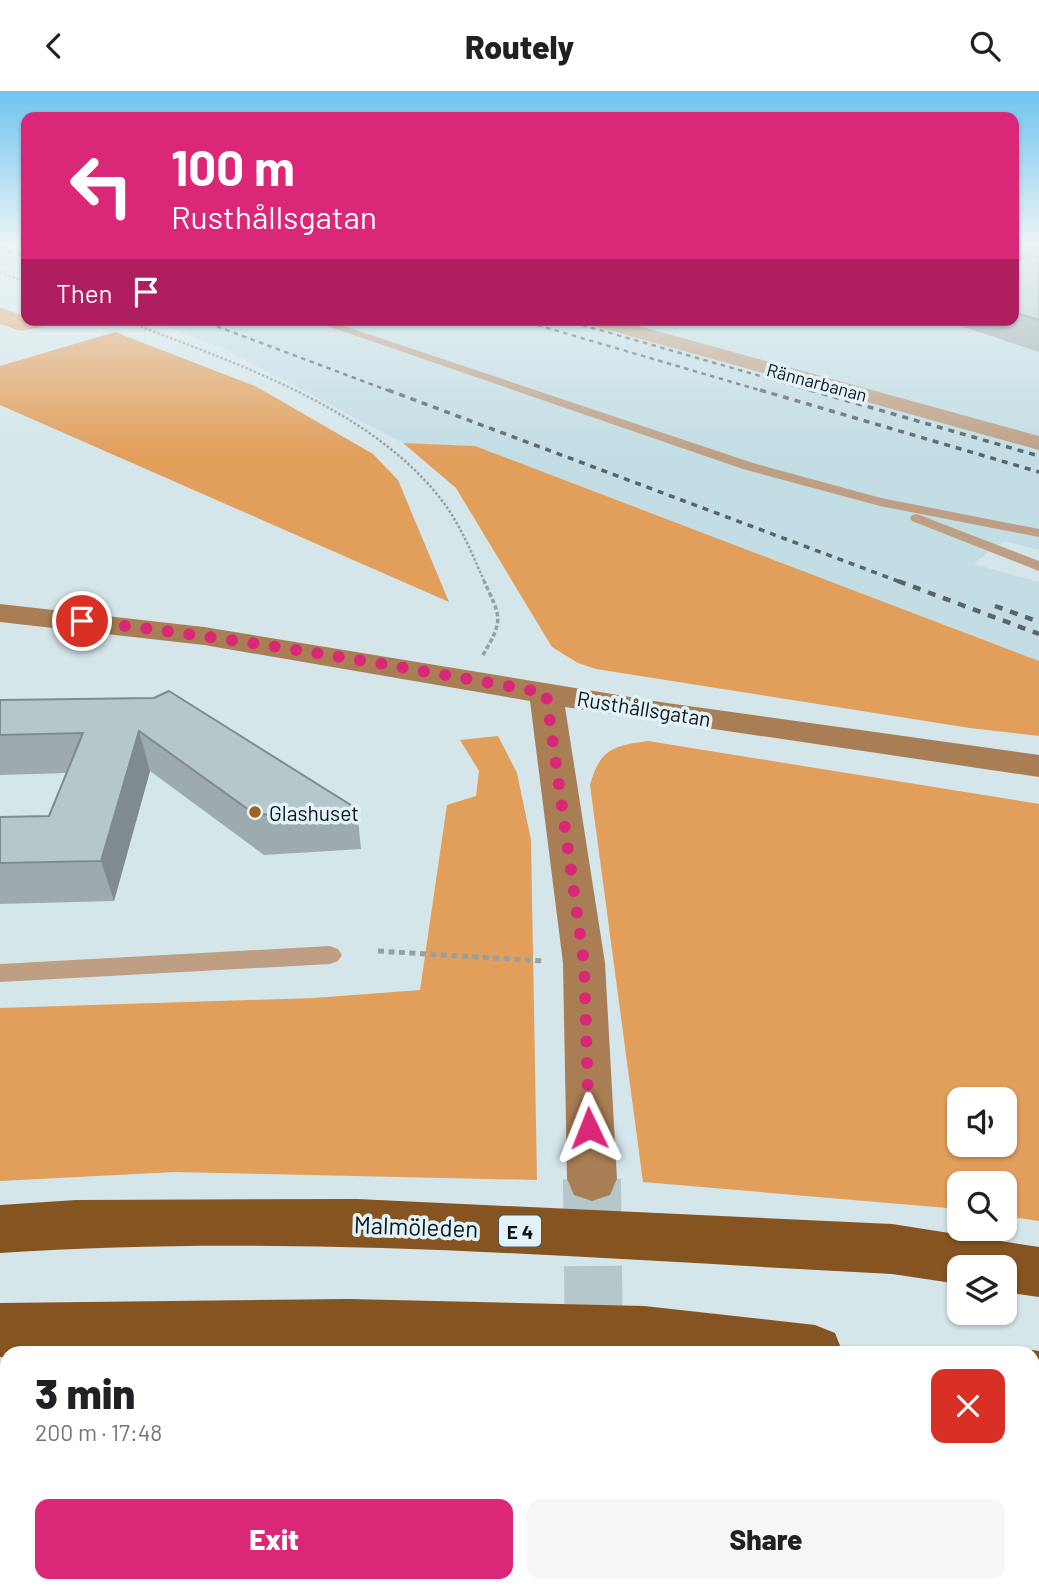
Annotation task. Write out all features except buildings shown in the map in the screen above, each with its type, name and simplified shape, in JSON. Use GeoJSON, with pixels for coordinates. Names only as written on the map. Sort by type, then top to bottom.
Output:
{"type":"FeatureCollection","features":[{"type":"Feature","properties":{"kind":"highway","name":"Malmöleden"},"geometry":{"type":"LineString","coordinates":[[0,1229],[76,1224],[370,1224],[892,1249],[1039,1272]]}},
{"type":"Feature","properties":{"kind":"highway"},"geometry":{"type":"LineString","coordinates":[[0,1329],[362,1326],[644,1335],[748,1346]]}},
{"type":"Feature","properties":{"kind":"main road","name":"Rusthållsgatan"},"geometry":{"type":"LineString","coordinates":[[0,613],[163,630],[546,693],[1039,766]]}},
{"type":"Feature","properties":{"kind":"main road"},"geometry":{"type":"LineString","coordinates":[[546,693],[584,963],[592,1179]]}},
{"type":"Feature","properties":{"kind":"street","name":"Rännarbanan"},"geometry":{"type":"LineString","coordinates":[[616,326],[1039,443]]}},
{"type":"Feature","properties":{"kind":"lane"},"geometry":{"type":"LineString","coordinates":[[333,326],[748,465],[880,502],[1039,533]]}},
{"type":"Feature","properties":{"kind":"lane"},"geometry":{"type":"LineString","coordinates":[[880,502],[970,541],[1039,566]]}},
{"type":"Feature","properties":{"kind":"lane"},"geometry":{"type":"LineString","coordinates":[[0,973],[330,955]]}},
{"type":"Feature","properties":{"kind":"path"},"geometry":{"type":"LineString","coordinates":[[139,326],[257,375],[324,408],[373,437],[414,468],[441,499],[499,613],[497,631],[468,679]]}},
{"type":"Feature","properties":{"kind":"path"},"geometry":{"type":"LineString","coordinates":[[378,951],[584,963]]}},
{"type":"Feature","properties":{"kind":"shaded area"},"geometry":{"type":"Polygon","coordinates":[[[0,316],[21,316],[21,326],[45,326],[21,331],[0,324],[0,316]]]}},
{"type":"Feature","properties":{"kind":"shaded area"},"geometry":{"type":"Polygon","coordinates":[[[1019,316],[1039,316],[1039,550],[1004,541],[973,564],[1039,582],[1039,661],[475,446],[403,443],[220,347],[163,326],[1019,326],[1019,316]]]}},
{"type":"Feature","properties":{"kind":"shaded area"},"geometry":{"type":"Polygon","coordinates":[[[115,332],[257,387],[373,454],[398,480],[449,602],[0,405],[0,366],[115,332]]]}},
{"type":"Feature","properties":{"kind":"shaded area"},"geometry":{"type":"Polygon","coordinates":[[[403,443],[475,446],[1039,661],[1039,736],[970,728],[596,669],[578,663],[552,647],[456,488],[403,443]]]}},
{"type":"Feature","properties":{"kind":"shaded area"},"geometry":{"type":"Polygon","coordinates":[[[498,736],[517,773],[531,840],[537,1180],[175,1172],[0,1181],[0,1008],[314,998],[420,990],[447,805],[476,796],[479,771],[460,740],[498,736]]]}},
{"type":"Feature","properties":{"kind":"shaded area"},"geometry":{"type":"Polygon","coordinates":[[[648,741],[1039,804],[1039,1221],[1017,1218],[1017,1171],[947,1171],[947,1208],[643,1182],[590,785],[598,764],[610,751],[648,741]]]}},
{"type":"Feature","properties":{"kind":"tunnel"},"geometry":{"type":"LineString","coordinates":[[592,1179],[594,1346]]}},
{"type":"Feature","properties":{"kind":"railway"},"geometry":{"type":"LineString","coordinates":[[216,326],[392,392]]}},
{"type":"Feature","properties":{"kind":"railway"},"geometry":{"type":"LineString","coordinates":[[540,326],[766,392]]}},
{"type":"Feature","properties":{"kind":"railway"},"geometry":{"type":"LineString","coordinates":[[586,326],[816,392]]}},
{"type":"Feature","properties":{"kind":"railway"},"geometry":{"type":"LineString","coordinates":[[388,390],[903,583]]}},
{"type":"Feature","properties":{"kind":"railway"},"geometry":{"type":"LineString","coordinates":[[760,390],[1039,472]]}},
{"type":"Feature","properties":{"kind":"railway"},"geometry":{"type":"LineString","coordinates":[[810,390],[1039,456]]}},
{"type":"Feature","properties":{"kind":"railway"},"geometry":{"type":"LineString","coordinates":[[898,581],[1039,634]]}},
{"type":"Feature","properties":{"kind":"railway"},"geometry":{"type":"LineString","coordinates":[[995,606],[1039,622]]}},
{"type":"Feature","properties":{"kind":"place","name":"Glashuset"},"geometry":{"type":"Point","coordinates":[255,812]}},
{"type":"Feature","properties":{"kind":"route"},"geometry":{"type":"LineString","coordinates":[[82,621],[163,630],[347,658],[546,693],[584,963],[589,1128]]}}]}
